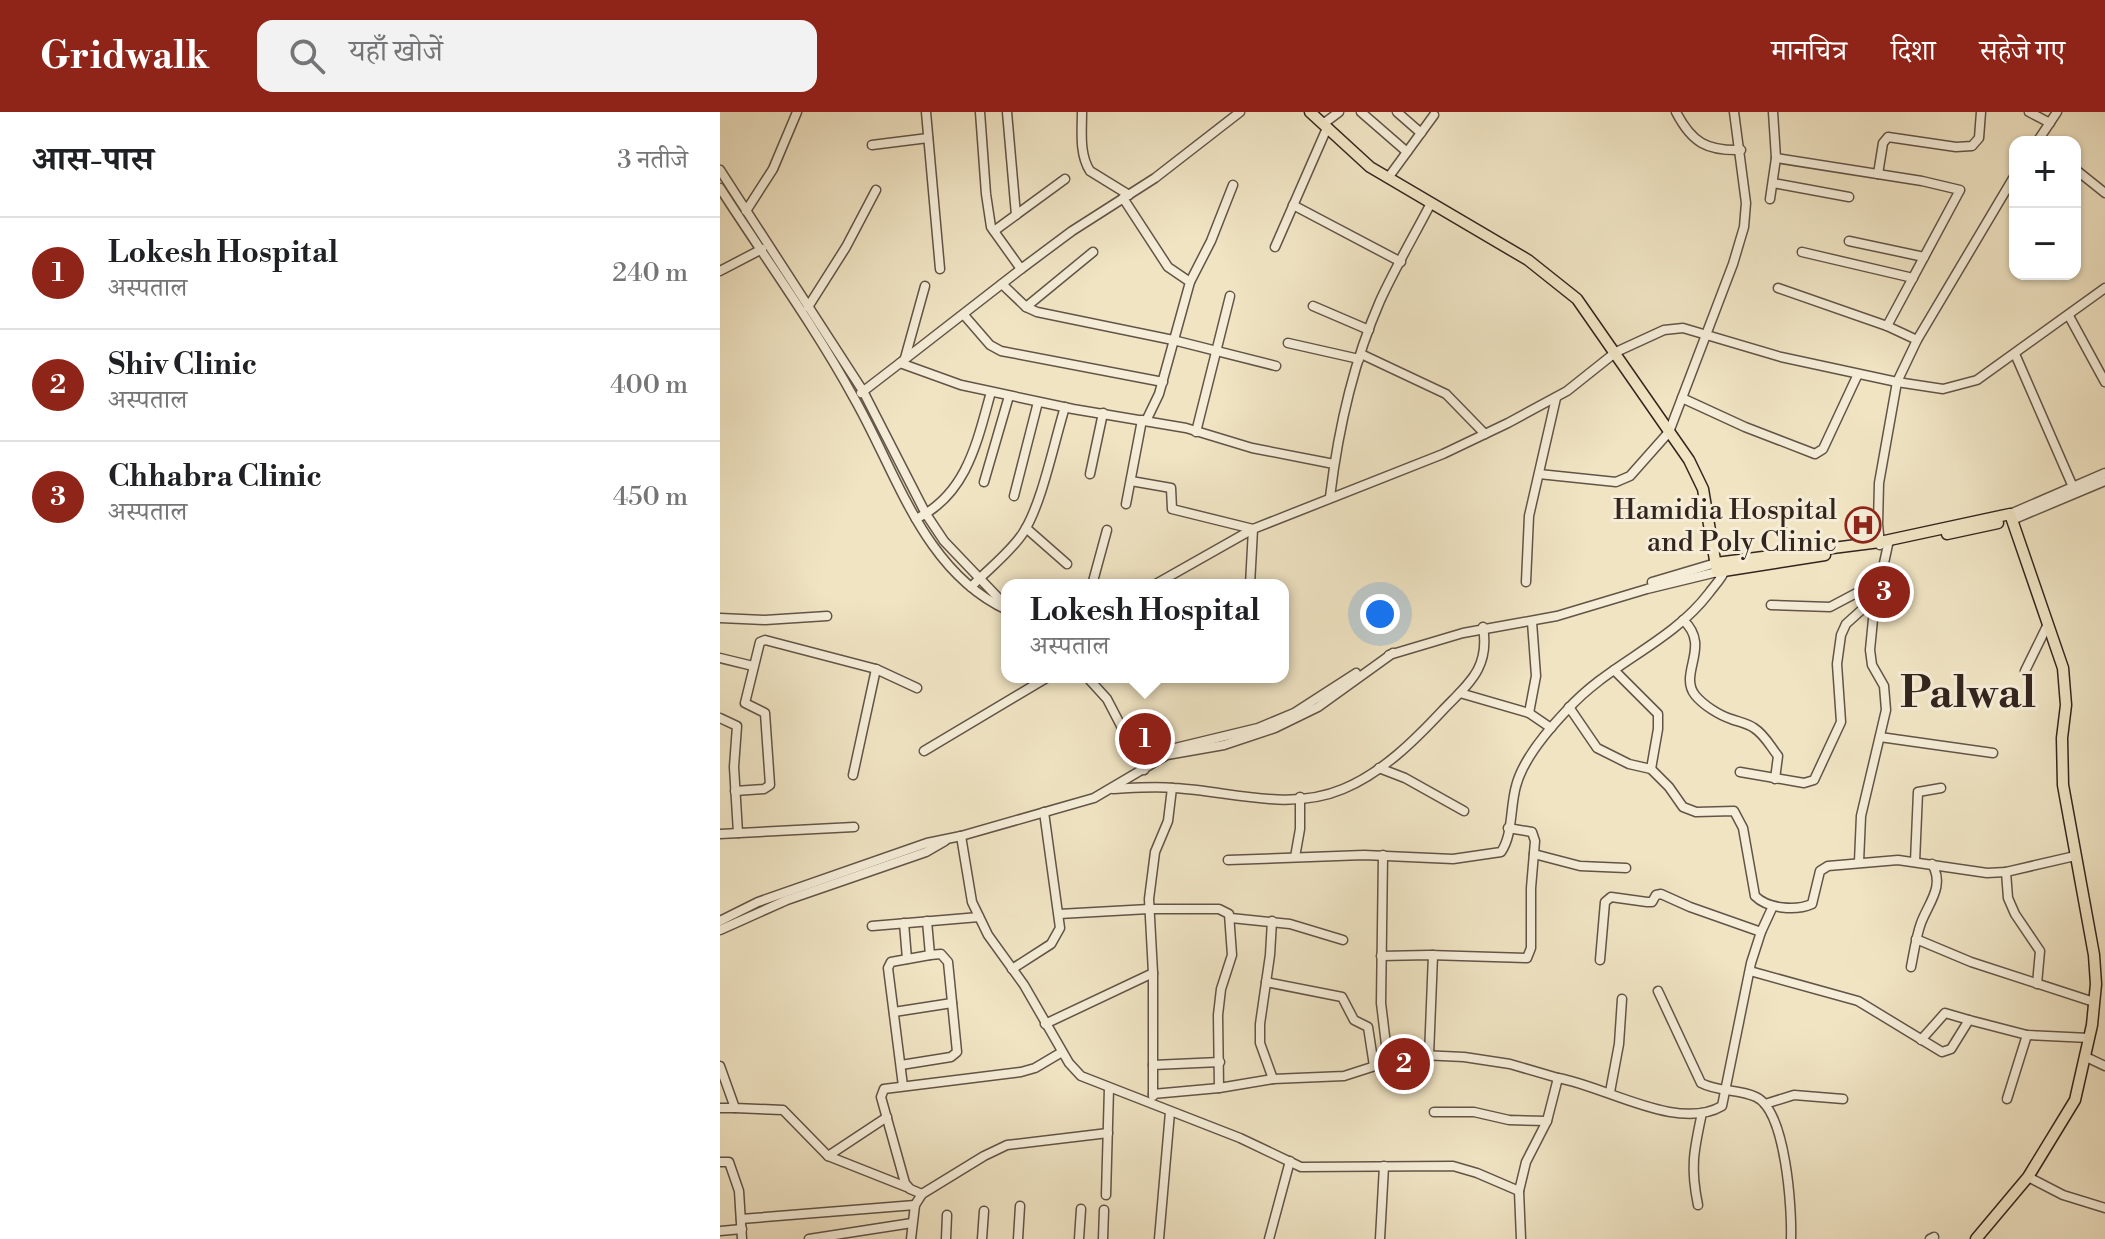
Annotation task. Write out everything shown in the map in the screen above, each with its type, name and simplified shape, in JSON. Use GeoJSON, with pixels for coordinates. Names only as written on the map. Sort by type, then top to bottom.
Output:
{"type":"FeatureCollection","features":[{"type":"Feature","properties":{"kind":"main road"},"geometry":{"type":"LineString","coordinates":[[1310,112],[1370,167],[1528,260],[1577,299],[1689,460],[1703,489],[1721,567],[1885,543],[2011,517],[2063,668],[2066,685],[2062,738],[2063,785],[2075,856],[2100,961],[2092,1025],[2075,1100],[2028,1177],[1981,1237]]}},
{"type":"Feature","properties":{"kind":"street"},"geometry":{"type":"LineString","coordinates":[[746,211],[773,169],[797,112]]}},
{"type":"Feature","properties":{"kind":"street"},"geometry":{"type":"LineString","coordinates":[[926,112],[940,269]]}},
{"type":"Feature","properties":{"kind":"street"},"geometry":{"type":"LineString","coordinates":[[980,112],[986,194],[994,231],[1021,269]]}},
{"type":"Feature","properties":{"kind":"street"},"geometry":{"type":"LineString","coordinates":[[1007,112],[1016,215]]}},
{"type":"Feature","properties":{"kind":"street"},"geometry":{"type":"LineString","coordinates":[[1082,112],[1082,147],[1086,166],[1126,196],[1168,267],[1190,282]]}},
{"type":"Feature","properties":{"kind":"street"},"geometry":{"type":"LineString","coordinates":[[855,398],[1072,231],[1126,196],[1240,112]]}},
{"type":"Feature","properties":{"kind":"street"},"geometry":{"type":"LineString","coordinates":[[1275,247],[1325,126],[1339,112]]}},
{"type":"Feature","properties":{"kind":"street"},"geometry":{"type":"LineString","coordinates":[[1361,112],[1407,152]]}},
{"type":"Feature","properties":{"kind":"street"},"geometry":{"type":"LineString","coordinates":[[1397,112],[1421,133]]}},
{"type":"Feature","properties":{"kind":"street"},"geometry":{"type":"LineString","coordinates":[[1676,112],[1688,131],[1707,146],[1719,150],[1741,150]]}},
{"type":"Feature","properties":{"kind":"street"},"geometry":{"type":"LineString","coordinates":[[1539,474],[1616,482],[1630,476],[1669,432],[1744,227],[1746,203],[1734,112]]}},
{"type":"Feature","properties":{"kind":"street"},"geometry":{"type":"LineString","coordinates":[[1770,199],[1776,158],[1773,112]]}},
{"type":"Feature","properties":{"kind":"street"},"geometry":{"type":"LineString","coordinates":[[1878,174],[1883,143],[1888,137],[1956,147],[1972,146],[1979,138],[1981,112]]}},
{"type":"Feature","properties":{"kind":"street"},"geometry":{"type":"LineString","coordinates":[[2029,112],[2050,123]]}},
{"type":"Feature","properties":{"kind":"street"},"geometry":{"type":"LineString","coordinates":[[2042,136],[2057,112]]}},
{"type":"Feature","properties":{"kind":"street"},"geometry":{"type":"LineString","coordinates":[[1388,178],[1434,115]]}},
{"type":"Feature","properties":{"kind":"street"},"geometry":{"type":"LineString","coordinates":[[872,145],[928,138]]}},
{"type":"Feature","properties":{"kind":"street"},"geometry":{"type":"LineString","coordinates":[[1776,158],[1960,190],[1887,326]]}},
{"type":"Feature","properties":{"kind":"street"},"geometry":{"type":"LineString","coordinates":[[720,170],[746,211],[764,248]]}},
{"type":"Feature","properties":{"kind":"street"},"geometry":{"type":"LineString","coordinates":[[2081,174],[2105,193]]}},
{"type":"Feature","properties":{"kind":"street"},"geometry":{"type":"LineString","coordinates":[[994,231],[1065,179]]}},
{"type":"Feature","properties":{"kind":"street"},"geometry":{"type":"LineString","coordinates":[[1773,183],[1849,197]]}},
{"type":"Feature","properties":{"kind":"street"},"geometry":{"type":"LineString","coordinates":[[1126,504],[1144,421],[1163,382],[1190,282],[1211,241],[1233,185]]}},
{"type":"Feature","properties":{"kind":"street"},"geometry":{"type":"LineString","coordinates":[[1859,862],[1861,816],[1886,698],[1881,678],[1872,665],[1870,650],[1885,543],[1879,483],[1897,382],[1917,340],[2009,185]]}},
{"type":"Feature","properties":{"kind":"street"},"geometry":{"type":"LineString","coordinates":[[720,188],[863,391],[926,514],[944,541],[1001,601]]}},
{"type":"Feature","properties":{"kind":"street"},"geometry":{"type":"LineString","coordinates":[[805,310],[846,247],[876,190]]}},
{"type":"Feature","properties":{"kind":"street"},"geometry":{"type":"LineString","coordinates":[[1330,497],[1334,464],[1369,330],[1431,203]]}},
{"type":"Feature","properties":{"kind":"street"},"geometry":{"type":"LineString","coordinates":[[1293,205],[1401,262]]}},
{"type":"Feature","properties":{"kind":"street"},"geometry":{"type":"LineString","coordinates":[[1849,241],[1924,257]]}},
{"type":"Feature","properties":{"kind":"street"},"geometry":{"type":"LineString","coordinates":[[720,271],[764,248]]}},
{"type":"Feature","properties":{"kind":"street"},"geometry":{"type":"LineString","coordinates":[[1026,307],[1093,252]]}},
{"type":"Feature","properties":{"kind":"street"},"geometry":{"type":"LineString","coordinates":[[1802,252],[1913,278]]}},
{"type":"Feature","properties":{"kind":"street"},"geometry":{"type":"LineString","coordinates":[[1002,284],[1026,307],[1055,317],[1173,340],[1276,366]]}},
{"type":"Feature","properties":{"kind":"street"},"geometry":{"type":"LineString","coordinates":[[902,361],[925,286]]}},
{"type":"Feature","properties":{"kind":"street"},"geometry":{"type":"LineString","coordinates":[[1778,288],[1887,326],[1917,340]]}},
{"type":"Feature","properties":{"kind":"street"},"geometry":{"type":"LineString","coordinates":[[1165,579],[1253,529],[1389,476],[1485,434],[1556,398],[1616,352],[1654,333],[1673,328],[1705,334],[1781,357],[1943,389],[1977,380],[2105,288]]}},
{"type":"Feature","properties":{"kind":"street"},"geometry":{"type":"LineString","coordinates":[[1196,432],[1230,296]]}},
{"type":"Feature","properties":{"kind":"street"},"geometry":{"type":"LineString","coordinates":[[1313,306],[1369,330]]}},
{"type":"Feature","properties":{"kind":"street"},"geometry":{"type":"LineString","coordinates":[[805,310],[855,398],[916,519],[945,563],[990,602],[1001,606]]}},
{"type":"Feature","properties":{"kind":"street"},"geometry":{"type":"LineString","coordinates":[[964,315],[990,345],[1001,351],[1163,382]]}},
{"type":"Feature","properties":{"kind":"street"},"geometry":{"type":"LineString","coordinates":[[2069,316],[2105,382]]}},
{"type":"Feature","properties":{"kind":"street"},"geometry":{"type":"LineString","coordinates":[[1288,343],[1360,357],[1446,394],[1485,434]]}},
{"type":"Feature","properties":{"kind":"street"},"geometry":{"type":"LineString","coordinates":[[2015,354],[2073,487]]}},
{"type":"Feature","properties":{"kind":"street"},"geometry":{"type":"LineString","coordinates":[[902,361],[942,381],[1196,432],[1252,448],[1334,464]]}},
{"type":"Feature","properties":{"kind":"street"},"geometry":{"type":"LineString","coordinates":[[1682,398],[1815,454],[1823,449],[1858,374]]}},
{"type":"Feature","properties":{"kind":"street"},"geometry":{"type":"LineString","coordinates":[[916,519],[926,514],[961,481],[974,451],[991,392]]}},
{"type":"Feature","properties":{"kind":"street"},"geometry":{"type":"LineString","coordinates":[[984,482],[1009,396]]}},
{"type":"Feature","properties":{"kind":"street"},"geometry":{"type":"LineString","coordinates":[[1526,582],[1529,516],[1556,398]]}},
{"type":"Feature","properties":{"kind":"street"},"geometry":{"type":"LineString","coordinates":[[1014,496],[1038,402]]}},
{"type":"Feature","properties":{"kind":"street"},"geometry":{"type":"LineString","coordinates":[[971,587],[1026,528],[1065,407]]}},
{"type":"Feature","properties":{"kind":"street"},"geometry":{"type":"LineString","coordinates":[[1090,474],[1103,413]]}},
{"type":"Feature","properties":{"kind":"street"},"geometry":{"type":"LineString","coordinates":[[2011,517],[2105,473]]}},
{"type":"Feature","properties":{"kind":"street"},"geometry":{"type":"LineString","coordinates":[[1131,481],[1171,488],[1172,509],[1253,529]]}},
{"type":"Feature","properties":{"kind":"street"},"geometry":{"type":"LineString","coordinates":[[2011,517],[2105,481]]}},
{"type":"Feature","properties":{"kind":"street"},"geometry":{"type":"LineString","coordinates":[[1026,528],[1067,564]]}},
{"type":"Feature","properties":{"kind":"street"},"geometry":{"type":"LineString","coordinates":[[1250,579],[1253,529]]}},
{"type":"Feature","properties":{"kind":"street"},"geometry":{"type":"LineString","coordinates":[[1094,579],[1107,530]]}},
{"type":"Feature","properties":{"kind":"street"},"geometry":{"type":"LineString","coordinates":[[1228,860],[1383,855],[1453,859],[1495,855],[1504,849],[1512,802],[1523,767],[1551,728],[1584,692],[1660,642],[1702,602],[1721,567]]}},
{"type":"Feature","properties":{"kind":"street"},"geometry":{"type":"LineString","coordinates":[[1484,628],[1532,622],[1721,567]]}},
{"type":"Feature","properties":{"kind":"street"},"geometry":{"type":"LineString","coordinates":[[720,921],[758,902],[927,843],[1094,798],[1132,776],[1165,751],[1242,734],[1294,713],[1374,661],[1393,653],[1721,567]]}},
{"type":"Feature","properties":{"kind":"street"},"geometry":{"type":"LineString","coordinates":[[1771,605],[1830,607],[1881,580]]}},
{"type":"Feature","properties":{"kind":"street"},"geometry":{"type":"LineString","coordinates":[[1740,772],[1807,783],[1814,780],[1841,722],[1837,664],[1841,635],[1846,624],[1877,596]]}},
{"type":"Feature","properties":{"kind":"street"},"geometry":{"type":"LineString","coordinates":[[720,618],[765,620],[827,616]]}},
{"type":"Feature","properties":{"kind":"street"},"geometry":{"type":"LineString","coordinates":[[1683,620],[1693,629],[1696,639],[1691,683],[1695,695],[1721,714],[1749,725],[1763,735],[1778,756],[1775,779]]}},
{"type":"Feature","properties":{"kind":"street"},"geometry":{"type":"LineString","coordinates":[[1529,713],[1536,676],[1532,622]]}},
{"type":"Feature","properties":{"kind":"street"},"geometry":{"type":"LineString","coordinates":[[2025,671],[2048,624]]}},
{"type":"Feature","properties":{"kind":"street"},"geometry":{"type":"LineString","coordinates":[[1112,789],[1172,788],[1266,800],[1342,790],[1379,768],[1415,738],[1460,693],[1482,666],[1485,655],[1484,628]]}},
{"type":"Feature","properties":{"kind":"street"},"geometry":{"type":"LineString","coordinates":[[735,791],[764,789],[770,785],[765,713],[745,703],[758,645],[765,640],[876,669],[917,688]]}},
{"type":"Feature","properties":{"kind":"street"},"geometry":{"type":"LineString","coordinates":[[720,658],[753,666]]}},
{"type":"Feature","properties":{"kind":"street"},"geometry":{"type":"LineString","coordinates":[[853,775],[876,669]]}},
{"type":"Feature","properties":{"kind":"street"},"geometry":{"type":"LineString","coordinates":[[1614,670],[1658,714],[1651,769]]}},
{"type":"Feature","properties":{"kind":"street"},"geometry":{"type":"LineString","coordinates":[[924,751],[1038,683]]}},
{"type":"Feature","properties":{"kind":"street"},"geometry":{"type":"LineString","coordinates":[[1092,683],[1107,699],[1143,767]]}},
{"type":"Feature","properties":{"kind":"street"},"geometry":{"type":"LineString","coordinates":[[1460,693],[1529,713],[1551,728]]}},
{"type":"Feature","properties":{"kind":"street"},"geometry":{"type":"LineString","coordinates":[[1569,707],[1597,748],[1629,764],[1651,769],[1687,810],[1734,811],[1738,815],[1755,896],[1773,906],[1808,906],[1813,901],[1820,871],[1828,866],[1859,862],[1915,862],[1987,873],[2006,872],[2075,856]]}},
{"type":"Feature","properties":{"kind":"street"},"geometry":{"type":"LineString","coordinates":[[720,718],[737,726],[734,752],[738,833]]}},
{"type":"Feature","properties":{"kind":"street"},"geometry":{"type":"LineString","coordinates":[[1880,737],[1993,753]]}},
{"type":"Feature","properties":{"kind":"street"},"geometry":{"type":"LineString","coordinates":[[1379,768],[1405,778],[1464,811]]}},
{"type":"Feature","properties":{"kind":"street"},"geometry":{"type":"LineString","coordinates":[[1153,1105],[1153,973],[1149,909],[1155,852],[1168,821],[1172,788]]}},
{"type":"Feature","properties":{"kind":"street"},"geometry":{"type":"LineString","coordinates":[[1915,862],[1918,792],[1941,788]]}},
{"type":"Feature","properties":{"kind":"street"},"geometry":{"type":"LineString","coordinates":[[1295,857],[1300,829],[1300,797]]}},
{"type":"Feature","properties":{"kind":"street"},"geometry":{"type":"LineString","coordinates":[[1012,969],[1055,940],[1060,928],[1044,812]]}},
{"type":"Feature","properties":{"kind":"street"},"geometry":{"type":"LineString","coordinates":[[720,834],[854,827]]}},
{"type":"Feature","properties":{"kind":"street"},"geometry":{"type":"LineString","coordinates":[[1381,956],[1527,958],[1531,948],[1532,832],[1508,828]]}},
{"type":"Feature","properties":{"kind":"street"},"geometry":{"type":"LineString","coordinates":[[961,836],[972,902],[979,917],[1062,1052],[1081,1076],[1240,1138],[1301,1167],[1453,1166],[1519,1191]]}},
{"type":"Feature","properties":{"kind":"street"},"geometry":{"type":"LineString","coordinates":[[720,930],[787,900],[926,852],[946,840]]}},
{"type":"Feature","properties":{"kind":"street"},"geometry":{"type":"LineString","coordinates":[[1534,854],[1580,866],[1626,868]]}},
{"type":"Feature","properties":{"kind":"street"},"geometry":{"type":"LineString","coordinates":[[1383,855],[1381,1003],[1388,1061]]}},
{"type":"Feature","properties":{"kind":"street"},"geometry":{"type":"LineString","coordinates":[[1911,967],[1916,939],[1937,889],[1937,872],[1932,864]]}},
{"type":"Feature","properties":{"kind":"street"},"geometry":{"type":"LineString","coordinates":[[2006,872],[2006,888],[2015,914],[2040,951],[2037,984]]}},
{"type":"Feature","properties":{"kind":"street"},"geometry":{"type":"LineString","coordinates":[[1600,960],[1605,902],[1611,897],[1647,902],[1661,894],[1761,932]]}},
{"type":"Feature","properties":{"kind":"street"},"geometry":{"type":"LineString","coordinates":[[1153,1094],[1273,1079],[1344,1076],[1388,1061],[1429,1055],[1510,1064],[1610,1092],[1662,1111],[1702,1113],[1722,1106],[1750,971],[1761,932],[1773,906]]}},
{"type":"Feature","properties":{"kind":"street"},"geometry":{"type":"LineString","coordinates":[[1059,914],[1149,909],[1224,910],[1231,918],[1232,960],[1221,989],[1218,1015],[1219,1088]]}},
{"type":"Feature","properties":{"kind":"street"},"geometry":{"type":"LineString","coordinates":[[872,926],[979,917]]}},
{"type":"Feature","properties":{"kind":"street"},"geometry":{"type":"LineString","coordinates":[[1231,918],[1300,926],[1343,940]]}},
{"type":"Feature","properties":{"kind":"street"},"geometry":{"type":"LineString","coordinates":[[927,921],[930,955]]}},
{"type":"Feature","properties":{"kind":"street"},"geometry":{"type":"LineString","coordinates":[[1272,921],[1260,1043],[1273,1079]]}},
{"type":"Feature","properties":{"kind":"street"},"geometry":{"type":"LineString","coordinates":[[904,923],[907,959]]}},
{"type":"Feature","properties":{"kind":"street"},"geometry":{"type":"LineString","coordinates":[[1916,939],[2094,1002]]}},
{"type":"Feature","properties":{"kind":"street"},"geometry":{"type":"LineString","coordinates":[[901,1065],[956,1054],[958,1049],[948,962],[941,954],[889,964],[903,1086]]}},
{"type":"Feature","properties":{"kind":"street"},"geometry":{"type":"LineString","coordinates":[[1429,1055],[1433,955]]}},
{"type":"Feature","properties":{"kind":"street"},"geometry":{"type":"LineString","coordinates":[[1750,971],[1858,1001],[1938,1051],[1948,1051],[1969,1020]]}},
{"type":"Feature","properties":{"kind":"street"},"geometry":{"type":"LineString","coordinates":[[1045,1024],[1153,973]]}},
{"type":"Feature","properties":{"kind":"street"},"geometry":{"type":"LineString","coordinates":[[1266,982],[1342,997],[1354,1020],[1368,1027],[1374,1066]]}},
{"type":"Feature","properties":{"kind":"street"},"geometry":{"type":"LineString","coordinates":[[1658,991],[1698,1079],[1705,1085],[1754,1096],[1765,1104],[1777,1130],[1790,1186],[1791,1239]]}},
{"type":"Feature","properties":{"kind":"street"},"geometry":{"type":"LineString","coordinates":[[1610,1092],[1619,1044],[1622,999]]}},
{"type":"Feature","properties":{"kind":"street"},"geometry":{"type":"LineString","coordinates":[[894,1012],[952,1003]]}},
{"type":"Feature","properties":{"kind":"street"},"geometry":{"type":"LineString","coordinates":[[1921,1040],[1945,1013],[2027,1035],[2089,1038]]}},
{"type":"Feature","properties":{"kind":"street"},"geometry":{"type":"LineString","coordinates":[[2092,1025],[2105,1025]]}},
{"type":"Feature","properties":{"kind":"street"},"geometry":{"type":"LineString","coordinates":[[2007,1099],[2027,1035]]}},
{"type":"Feature","properties":{"kind":"street"},"geometry":{"type":"LineString","coordinates":[[910,1189],[905,1183],[881,1097],[887,1088],[1021,1072],[1035,1068],[1062,1052]]}},
{"type":"Feature","properties":{"kind":"street"},"geometry":{"type":"LineString","coordinates":[[2086,1057],[2105,1066]]}},
{"type":"Feature","properties":{"kind":"street"},"geometry":{"type":"LineString","coordinates":[[1153,1065],[1220,1062]]}},
{"type":"Feature","properties":{"kind":"street"},"geometry":{"type":"LineString","coordinates":[[720,1066],[735,1108]]}},
{"type":"Feature","properties":{"kind":"street"},"geometry":{"type":"LineString","coordinates":[[1521,1239],[1519,1191],[1526,1162],[1547,1121],[1558,1078]]}},
{"type":"Feature","properties":{"kind":"street"},"geometry":{"type":"LineString","coordinates":[[1106,1195],[1109,1088]]}},
{"type":"Feature","properties":{"kind":"street"},"geometry":{"type":"LineString","coordinates":[[1765,1104],[1794,1095],[1843,1099]]}},
{"type":"Feature","properties":{"kind":"street"},"geometry":{"type":"LineString","coordinates":[[720,1108],[783,1110],[828,1156],[922,1194]]}},
{"type":"Feature","properties":{"kind":"street"},"geometry":{"type":"LineString","coordinates":[[1159,1239],[1170,1112]]}},
{"type":"Feature","properties":{"kind":"street"},"geometry":{"type":"LineString","coordinates":[[1434,1112],[1474,1112],[1509,1120],[1547,1121]]}},
{"type":"Feature","properties":{"kind":"street"},"geometry":{"type":"LineString","coordinates":[[1698,1205],[1692,1161],[1702,1113]]}},
{"type":"Feature","properties":{"kind":"street"},"geometry":{"type":"LineString","coordinates":[[828,1156],[887,1117]]}},
{"type":"Feature","properties":{"kind":"street"},"geometry":{"type":"LineString","coordinates":[[911,1239],[915,1205],[922,1194],[984,1156],[1007,1145],[1108,1133]]}},
{"type":"Feature","properties":{"kind":"street"},"geometry":{"type":"LineString","coordinates":[[1269,1239],[1290,1161]]}},
{"type":"Feature","properties":{"kind":"street"},"geometry":{"type":"LineString","coordinates":[[720,1162],[730,1164],[739,1191],[742,1234],[720,1231]]}},
{"type":"Feature","properties":{"kind":"street"},"geometry":{"type":"LineString","coordinates":[[1380,1239],[1384,1166]]}},
{"type":"Feature","properties":{"kind":"street"},"geometry":{"type":"LineString","coordinates":[[2028,1177],[2063,1195],[2105,1208]]}},
{"type":"Feature","properties":{"kind":"street"},"geometry":{"type":"LineString","coordinates":[[741,1219],[915,1205]]}},
{"type":"Feature","properties":{"kind":"street"},"geometry":{"type":"LineString","coordinates":[[1018,1239],[1020,1206]]}},
{"type":"Feature","properties":{"kind":"street"},"geometry":{"type":"LineString","coordinates":[[1079,1239],[1081,1209]]}},
{"type":"Feature","properties":{"kind":"street"},"geometry":{"type":"LineString","coordinates":[[1103,1239],[1104,1210]]}},
{"type":"Feature","properties":{"kind":"street"},"geometry":{"type":"LineString","coordinates":[[982,1239],[984,1211]]}},
{"type":"Feature","properties":{"kind":"street"},"geometry":{"type":"LineString","coordinates":[[946,1239],[947,1215]]}},
{"type":"Feature","properties":{"kind":"street"},"geometry":{"type":"LineString","coordinates":[[809,1239],[842,1237],[912,1223]]}},
{"type":"Feature","properties":{"kind":"place","name":"Hamidia Hospital and Poly Clinic"},"geometry":{"type":"Point","coordinates":[1863,525]}},
{"type":"Feature","properties":{"kind":"place","name":"Chhabra Clinic"},"geometry":{"type":"Point","coordinates":[1884,592]}},
{"type":"Feature","properties":{"kind":"place","name":"Lokesh Hospital"},"geometry":{"type":"Point","coordinates":[1145,739]}},
{"type":"Feature","properties":{"kind":"place","name":"Shiv Clinic"},"geometry":{"type":"Point","coordinates":[1404,1064]}},
{"type":"Feature","properties":{"kind":"district","name":"Palwal"},"geometry":{"type":"Point","coordinates":[1968,692]}}]}
